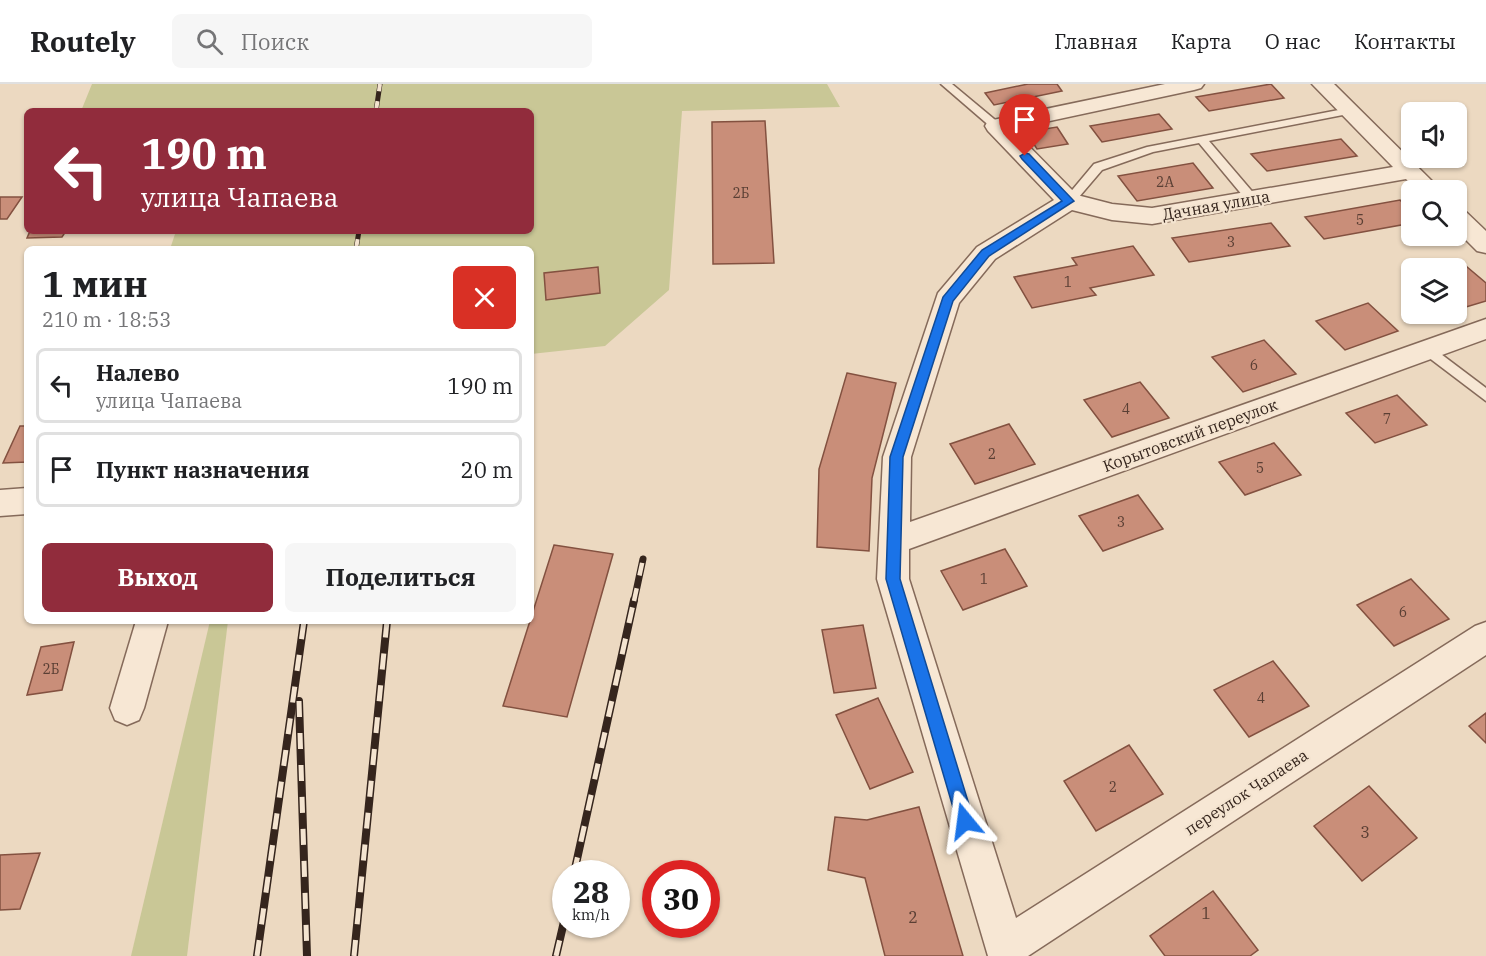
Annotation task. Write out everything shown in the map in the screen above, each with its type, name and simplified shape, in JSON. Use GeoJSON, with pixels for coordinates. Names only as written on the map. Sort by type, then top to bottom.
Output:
{"type":"FeatureCollection","features":[{"type":"Feature","properties":{"kind":"street"},"geometry":{"type":"LineString","coordinates":[[996,126],[1194,84]]}},
{"type":"Feature","properties":{"kind":"street"},"geometry":{"type":"LineString","coordinates":[[1322,84],[1419,180]]}},
{"type":"Feature","properties":{"kind":"street"},"geometry":{"type":"LineString","coordinates":[[996,126],[1069,201],[986,253],[947,300],[897,457],[893,579],[1006,952]]}},
{"type":"Feature","properties":{"kind":"street","name":"Дачная улица"},"geometry":{"type":"LineString","coordinates":[[1069,201],[1112,212],[1152,216],[1410,171]]}},
{"type":"Feature","properties":{"kind":"street"},"geometry":{"type":"LineString","coordinates":[[1467,227],[1486,245]]}},
{"type":"Feature","properties":{"kind":"street","name":"Корытовский переулок"},"geometry":{"type":"LineString","coordinates":[[895,541],[1486,329]]}},
{"type":"Feature","properties":{"kind":"street"},"geometry":{"type":"LineString","coordinates":[[0,503],[24,501]]}},
{"type":"Feature","properties":{"kind":"street"},"geometry":{"type":"LineString","coordinates":[[127,708],[151,624]]}},
{"type":"Feature","properties":{"kind":"street","name":"переулок Чапаева"},"geometry":{"type":"LineString","coordinates":[[1006,952],[1486,637]]}},
{"type":"Feature","properties":{"kind":"lane"},"geometry":{"type":"LineString","coordinates":[[946,84],[996,126]]}},
{"type":"Feature","properties":{"kind":"lane"},"geometry":{"type":"LineString","coordinates":[[1069,201],[1098,167],[1151,149],[1348,111]]}},
{"type":"Feature","properties":{"kind":"lane"},"geometry":{"type":"LineString","coordinates":[[1201,140],[1252,199]]}},
{"type":"Feature","properties":{"kind":"lane"},"geometry":{"type":"LineString","coordinates":[[1429,350],[1486,396]]}},
{"type":"Feature","properties":{"kind":"shaded area"},"geometry":{"type":"Polygon","coordinates":[[[92,84],[827,84],[840,107],[682,111],[669,290],[605,346],[534,354],[534,246],[171,246],[175,234],[534,234],[534,108],[82,108],[92,84]]]}},
{"type":"Feature","properties":{"kind":"shaded area"},"geometry":{"type":"Polygon","coordinates":[[[209,624],[228,624],[187,956],[131,956],[209,624]]]}},
{"type":"Feature","properties":{"kind":"building"},"geometry":{"type":"Polygon","coordinates":[[[1028,84],[1057,84],[1062,91],[994,105],[985,93],[1028,84]]]}},
{"type":"Feature","properties":{"kind":"building"},"geometry":{"type":"Polygon","coordinates":[[[1271,84],[1284,98],[1209,111],[1196,97],[1271,84]]]}},
{"type":"Feature","properties":{"kind":"building"},"geometry":{"type":"Polygon","coordinates":[[[1159,114],[1172,129],[1102,142],[1090,126],[1159,114]]]}},
{"type":"Feature","properties":{"kind":"building"},"geometry":{"type":"Polygon","coordinates":[[[765,121],[774,263],[713,264],[712,122],[765,121]]]}},
{"type":"Feature","properties":{"kind":"building"},"geometry":{"type":"Polygon","coordinates":[[[1057,127],[1068,144],[1037,149],[1026,132],[1057,127]]]}},
{"type":"Feature","properties":{"kind":"building"},"geometry":{"type":"Polygon","coordinates":[[[1341,139],[1357,156],[1267,171],[1251,154],[1341,139]]]}},
{"type":"Feature","properties":{"kind":"building"},"geometry":{"type":"Polygon","coordinates":[[[1193,163],[1213,188],[1137,201],[1118,176],[1193,163]]]}},
{"type":"Feature","properties":{"kind":"building"},"geometry":{"type":"Polygon","coordinates":[[[0,197],[22,197],[7,219],[0,219],[0,197]]]}},
{"type":"Feature","properties":{"kind":"building"},"geometry":{"type":"Polygon","coordinates":[[[1401,201],[1401,225],[1324,239],[1305,217],[1401,201]]]}},
{"type":"Feature","properties":{"kind":"building"},"geometry":{"type":"Polygon","coordinates":[[[1271,223],[1290,246],[1189,262],[1172,238],[1271,223]]]}},
{"type":"Feature","properties":{"kind":"building"},"geometry":{"type":"Polygon","coordinates":[[[29,234],[64,234],[62,237],[27,238],[29,234]]]}},
{"type":"Feature","properties":{"kind":"building"},"geometry":{"type":"Polygon","coordinates":[[[1133,246],[1154,275],[1090,288],[1096,295],[1032,308],[1014,277],[1077,265],[1072,258],[1133,246]]]}},
{"type":"Feature","properties":{"kind":"building"},"geometry":{"type":"Polygon","coordinates":[[[598,267],[600,293],[546,300],[544,273],[598,267]]]}},
{"type":"Feature","properties":{"kind":"building"},"geometry":{"type":"Polygon","coordinates":[[[1467,267],[1486,283],[1486,301],[1467,307],[1467,267]]]}},
{"type":"Feature","properties":{"kind":"building"},"geometry":{"type":"Polygon","coordinates":[[[1368,303],[1398,331],[1345,350],[1316,321],[1368,303]]]}},
{"type":"Feature","properties":{"kind":"building"},"geometry":{"type":"Polygon","coordinates":[[[1264,340],[1296,374],[1243,392],[1212,357],[1264,340]]]}},
{"type":"Feature","properties":{"kind":"building"},"geometry":{"type":"Polygon","coordinates":[[[847,373],[896,383],[872,478],[869,551],[817,547],[819,469],[847,373]]]}},
{"type":"Feature","properties":{"kind":"building"},"geometry":{"type":"Polygon","coordinates":[[[1140,382],[1169,418],[1112,437],[1084,400],[1140,382]]]}},
{"type":"Feature","properties":{"kind":"building"},"geometry":{"type":"Polygon","coordinates":[[[1397,395],[1427,425],[1375,443],[1346,413],[1397,395]]]}},
{"type":"Feature","properties":{"kind":"building"},"geometry":{"type":"Polygon","coordinates":[[[1009,424],[1035,464],[975,484],[950,444],[1009,424]]]}},
{"type":"Feature","properties":{"kind":"building"},"geometry":{"type":"Polygon","coordinates":[[[20,426],[24,426],[24,462],[3,463],[20,426]]]}},
{"type":"Feature","properties":{"kind":"building"},"geometry":{"type":"Polygon","coordinates":[[[1274,443],[1301,475],[1245,495],[1219,462],[1274,443]]]}},
{"type":"Feature","properties":{"kind":"building"},"geometry":{"type":"Polygon","coordinates":[[[1138,495],[1163,529],[1103,551],[1079,516],[1138,495]]]}},
{"type":"Feature","properties":{"kind":"building"},"geometry":{"type":"Polygon","coordinates":[[[554,545],[613,554],[567,717],[503,706],[529,624],[534,624],[534,608],[554,545]]]}},
{"type":"Feature","properties":{"kind":"building"},"geometry":{"type":"Polygon","coordinates":[[[1005,549],[1027,586],[963,610],[941,571],[1005,549]]]}},
{"type":"Feature","properties":{"kind":"building"},"geometry":{"type":"Polygon","coordinates":[[[1411,579],[1449,619],[1394,646],[1357,605],[1411,579]]]}},
{"type":"Feature","properties":{"kind":"building"},"geometry":{"type":"Polygon","coordinates":[[[863,625],[876,688],[834,693],[822,630],[863,625]]]}},
{"type":"Feature","properties":{"kind":"building"},"geometry":{"type":"Polygon","coordinates":[[[74,642],[62,690],[27,695],[41,647],[74,642]]]}},
{"type":"Feature","properties":{"kind":"building"},"geometry":{"type":"Polygon","coordinates":[[[1273,661],[1309,706],[1249,737],[1214,690],[1273,661]]]}},
{"type":"Feature","properties":{"kind":"building"},"geometry":{"type":"Polygon","coordinates":[[[878,698],[913,772],[870,789],[836,715],[878,698]]]}},
{"type":"Feature","properties":{"kind":"building"},"geometry":{"type":"Polygon","coordinates":[[[1486,713],[1486,743],[1469,726],[1486,713]]]}},
{"type":"Feature","properties":{"kind":"building"},"geometry":{"type":"Polygon","coordinates":[[[1129,745],[1163,794],[1096,831],[1064,781],[1129,745]]]}},
{"type":"Feature","properties":{"kind":"building"},"geometry":{"type":"Polygon","coordinates":[[[1369,786],[1417,838],[1362,881],[1314,826],[1369,786]]]}},
{"type":"Feature","properties":{"kind":"building"},"geometry":{"type":"Polygon","coordinates":[[[919,807],[963,956],[885,956],[865,878],[828,870],[835,817],[867,820],[919,807]]]}},
{"type":"Feature","properties":{"kind":"building"},"geometry":{"type":"Polygon","coordinates":[[[40,853],[20,909],[0,910],[0,855],[40,853]]]}},
{"type":"Feature","properties":{"kind":"building"},"geometry":{"type":"Polygon","coordinates":[[[1213,891],[1258,950],[1250,956],[1165,956],[1150,936],[1213,891]]]}},
{"type":"Feature","properties":{"kind":"railway"},"geometry":{"type":"LineString","coordinates":[[376,108],[380,84]]}},
{"type":"Feature","properties":{"kind":"railway"},"geometry":{"type":"LineString","coordinates":[[356,246],[358,234]]}},
{"type":"Feature","properties":{"kind":"railway"},"geometry":{"type":"LineString","coordinates":[[634,601],[643,559]]}},
{"type":"Feature","properties":{"kind":"railway"},"geometry":{"type":"LineString","coordinates":[[577,860],[634,600]]}},
{"type":"Feature","properties":{"kind":"railway"},"geometry":{"type":"LineString","coordinates":[[257,956],[304,624]]}},
{"type":"Feature","properties":{"kind":"railway"},"geometry":{"type":"LineString","coordinates":[[354,956],[387,624]]}},
{"type":"Feature","properties":{"kind":"railway"},"geometry":{"type":"LineString","coordinates":[[299,701],[307,956]]}},
{"type":"Feature","properties":{"kind":"railway"},"geometry":{"type":"LineString","coordinates":[[556,956],[560,938]]}},
{"type":"Feature","properties":{"kind":"route"},"geometry":{"type":"LineString","coordinates":[[965,821],[893,579],[897,457],[947,300],[986,253],[1069,201],[1025,156]]}}]}
